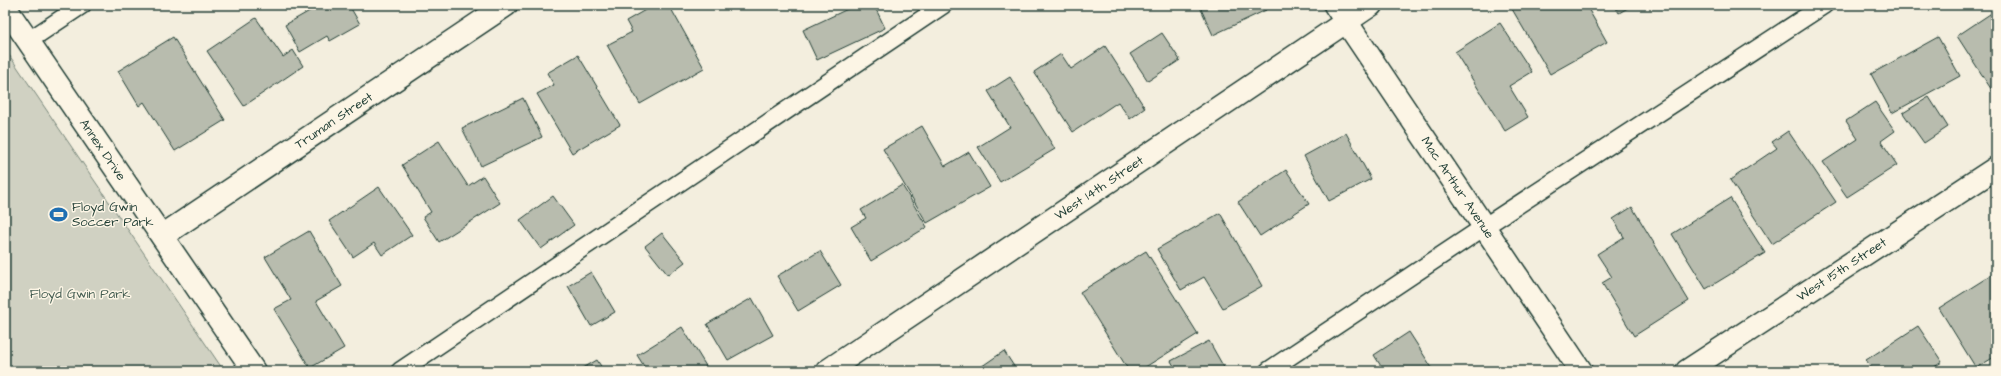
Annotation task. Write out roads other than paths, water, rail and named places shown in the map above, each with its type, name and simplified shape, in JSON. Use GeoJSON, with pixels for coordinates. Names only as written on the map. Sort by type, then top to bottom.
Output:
{"type":"FeatureCollection","features":[{"type":"Feature","properties":{"kind":"street","name":"Truman Street"},"geometry":{"type":"LineString","coordinates":[[162,236],[506,5]]}},
{"type":"Feature","properties":{"kind":"street","name":"West 14th Street"},"geometry":{"type":"LineString","coordinates":[[827,371],[1341,13],[1371,5]]}},
{"type":"Feature","properties":{"kind":"street","name":"Annex Drive"},"geometry":{"type":"LineString","coordinates":[[5,7],[254,371]]}},
{"type":"Feature","properties":{"kind":"street","name":"Mac Arthur Avenue"},"geometry":{"type":"LineString","coordinates":[[1341,13],[1580,371]]}},
{"type":"Feature","properties":{"kind":"street","name":"West 15th Street"},"geometry":{"type":"LineString","coordinates":[[1687,371],[1996,168]]}},
{"type":"Feature","properties":{"kind":"lane"},"geometry":{"type":"LineString","coordinates":[[28,41],[82,5]]}},
{"type":"Feature","properties":{"kind":"lane"},"geometry":{"type":"LineString","coordinates":[[400,371],[943,5]]}},
{"type":"Feature","properties":{"kind":"lane"},"geometry":{"type":"LineString","coordinates":[[1268,371],[1484,227],[1824,5]]}},
{"type":"Feature","properties":{"kind":"place","name":"Floyd Gwin Soccer Park"},"geometry":{"type":"Point","coordinates":[59,214]}},
{"type":"Feature","properties":{"kind":"park label","name":"Floyd Gwin Park"},"geometry":{"type":"Point","coordinates":[80,294]}}]}
